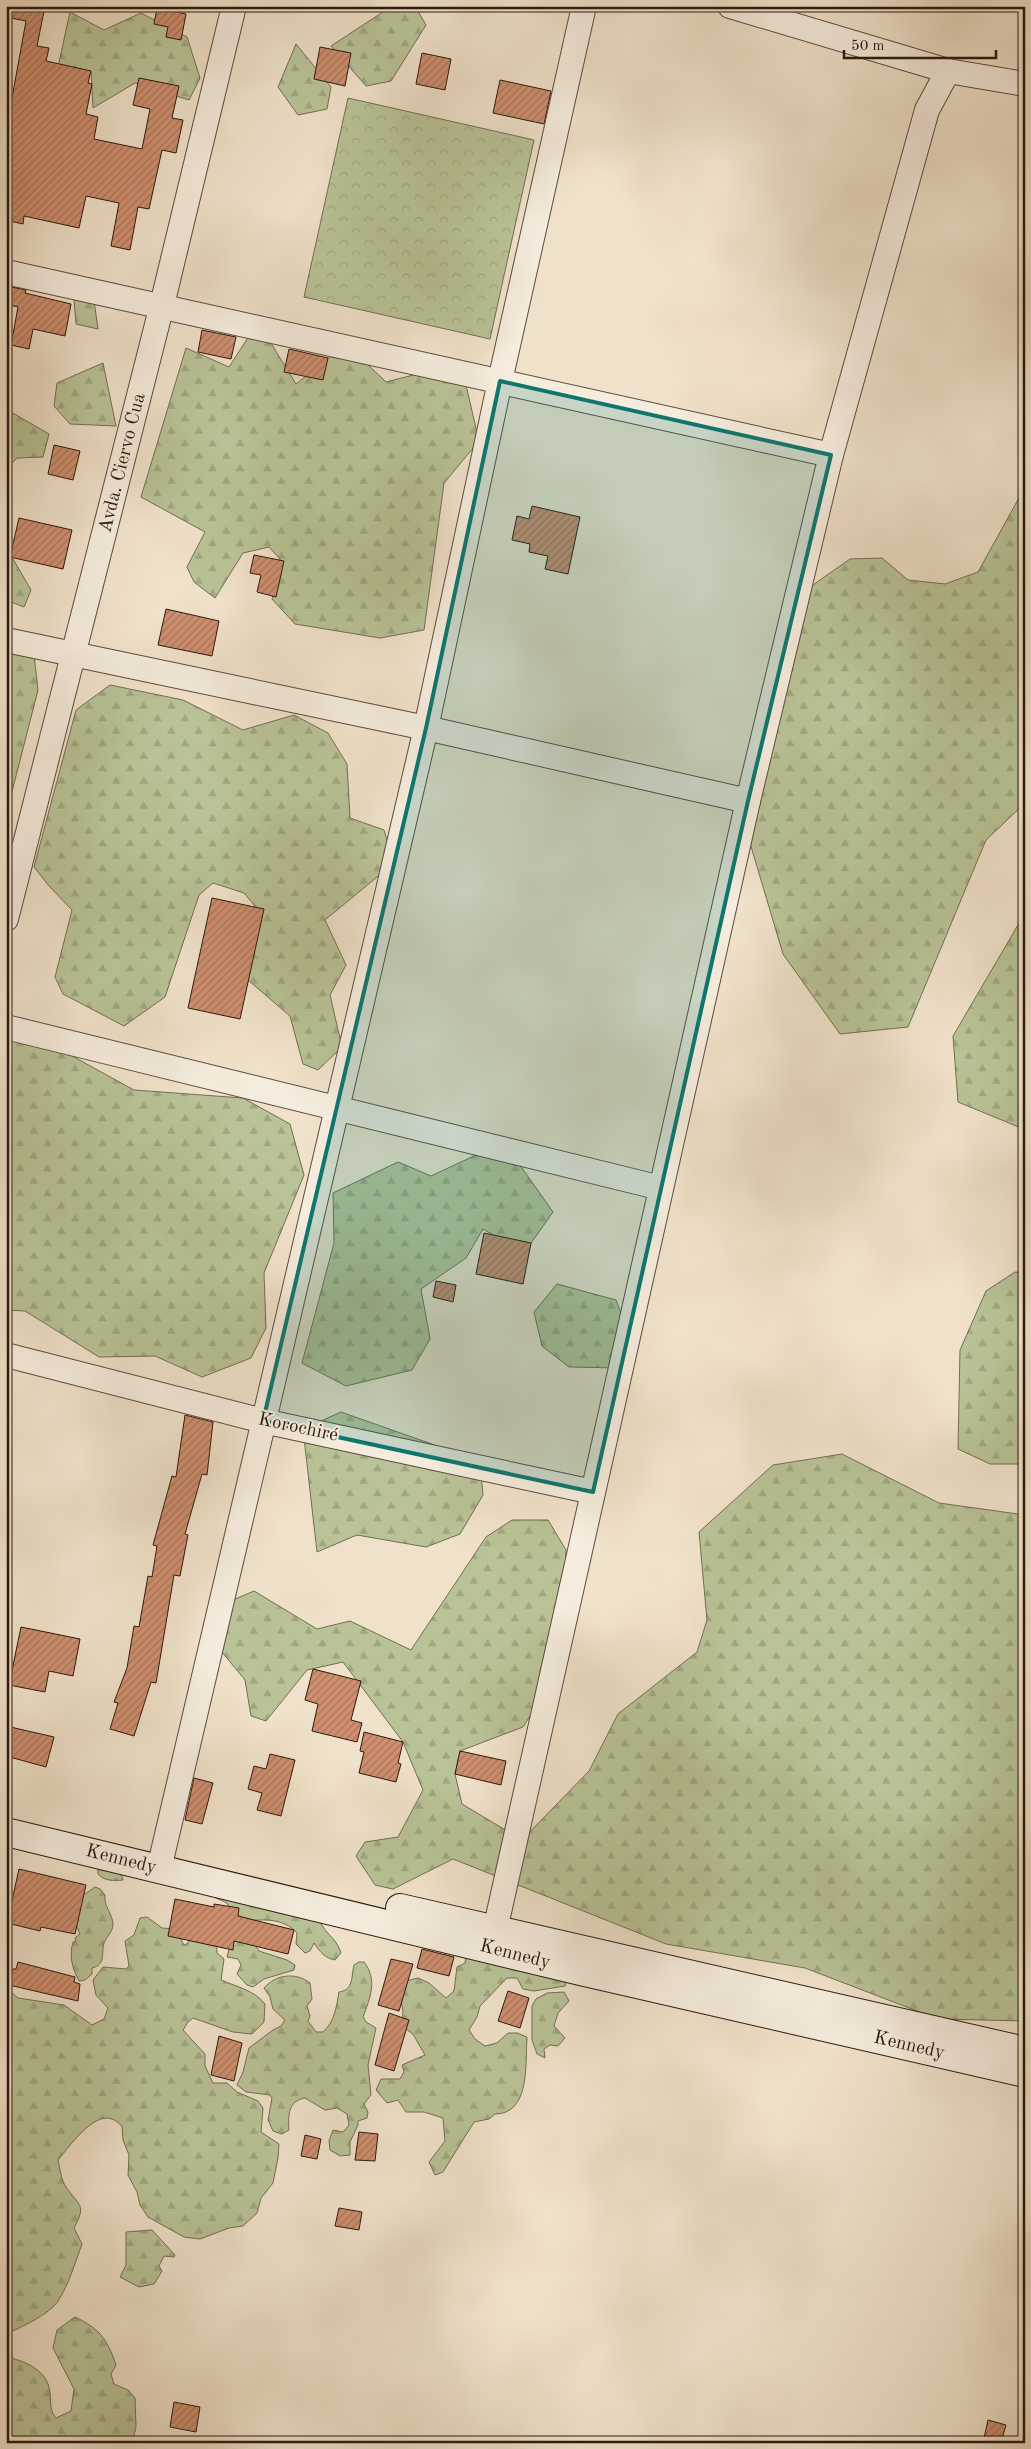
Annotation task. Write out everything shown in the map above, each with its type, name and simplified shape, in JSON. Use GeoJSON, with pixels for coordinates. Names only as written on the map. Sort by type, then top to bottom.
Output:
{"type":"FeatureCollection","features":[{"type":"Feature","properties":{"kind":"main road","name":"Kennedy"},"geometry":{"type":"LineString","coordinates":[[6,1812],[162,1860],[580,1971],[1025,2072]]}},
{"type":"Feature","properties":{"kind":"main road","name":"Kennedy"},"geometry":{"type":"LineString","coordinates":[[6,1832],[162,1860],[495,1930],[1025,2051]]}},
{"type":"Feature","properties":{"kind":"street","name":"Avda. Ciervo Cua"},"geometry":{"type":"LineString","coordinates":[[6,919],[9,895],[74,654],[162,305],[234,6]]}},
{"type":"Feature","properties":{"kind":"street"},"geometry":{"type":"LineString","coordinates":[[162,1860],[426,728],[500,381],[584,6]]}},
{"type":"Feature","properties":{"kind":"street"},"geometry":{"type":"LineString","coordinates":[[730,6],[948,71],[1025,84]]}},
{"type":"Feature","properties":{"kind":"street"},"geometry":{"type":"LineString","coordinates":[[495,1930],[748,801],[831,455],[927,110],[948,71]]}},
{"type":"Feature","properties":{"kind":"street"},"geometry":{"type":"LineString","coordinates":[[6,272],[162,305],[831,455]]}},
{"type":"Feature","properties":{"kind":"street"},"geometry":{"type":"LineString","coordinates":[[6,640],[426,728],[748,801]]}},
{"type":"Feature","properties":{"kind":"street"},"geometry":{"type":"LineString","coordinates":[[6,1027],[661,1188]]}},
{"type":"Feature","properties":{"kind":"street","name":"Korochiré"},"geometry":{"type":"LineString","coordinates":[[6,1355],[263,1421],[593,1492]]}},
{"type":"Feature","properties":{"kind":"highlighted area"},"geometry":{"type":"Polygon","coordinates":[[[500,381],[831,455],[748,801],[593,1492],[263,1421],[426,728],[500,381]]]}},
{"type":"Feature","properties":{"kind":"green space"},"geometry":{"type":"Polygon","coordinates":[[[392,6],[415,6],[426,25],[391,81],[366,86],[331,46],[392,6]]]}},
{"type":"Feature","properties":{"kind":"green space"},"geometry":{"type":"Polygon","coordinates":[[[70,12],[104,30],[141,13],[187,37],[200,78],[189,100],[135,83],[93,108],[91,71],[55,81],[70,12]]]}},
{"type":"Feature","properties":{"kind":"green space"},"geometry":{"type":"Polygon","coordinates":[[[296,44],[331,87],[327,109],[298,115],[278,87],[296,44]]]}},
{"type":"Feature","properties":{"kind":"green space"},"geometry":{"type":"Polygon","coordinates":[[[348,98],[534,140],[490,339],[304,297],[348,98]]]}},
{"type":"Feature","properties":{"kind":"green space"},"geometry":{"type":"Polygon","coordinates":[[[72,276],[91,279],[98,329],[76,324],[72,276]]]}},
{"type":"Feature","properties":{"kind":"green space"},"geometry":{"type":"Polygon","coordinates":[[[258,322],[296,384],[346,344],[386,382],[429,371],[465,381],[479,441],[444,483],[424,630],[380,638],[295,624],[272,599],[280,559],[269,547],[243,553],[215,598],[194,582],[187,567],[205,532],[141,497],[186,348],[229,367],[258,322]]]}},
{"type":"Feature","properties":{"kind":"green space"},"geometry":{"type":"Polygon","coordinates":[[[103,363],[116,426],[70,424],[54,406],[57,383],[103,363]]]}},
{"type":"Feature","properties":{"kind":"green space"},"geometry":{"type":"Polygon","coordinates":[[[6,382],[10,384],[11,412],[49,434],[43,457],[17,458],[6,469],[6,382]]]}},
{"type":"Feature","properties":{"kind":"green space"},"geometry":{"type":"Polygon","coordinates":[[[1025,487],[1025,803],[986,840],[908,1027],[840,1034],[783,954],[747,833],[793,599],[850,559],[882,558],[908,580],[945,584],[978,572],[1025,487]]]}},
{"type":"Feature","properties":{"kind":"green space"},"geometry":{"type":"Polygon","coordinates":[[[6,557],[13,559],[31,590],[24,607],[6,600],[6,557]]]}},
{"type":"Feature","properties":{"kind":"green space"},"geometry":{"type":"Polygon","coordinates":[[[6,650],[34,655],[38,690],[6,815],[6,650]]]}},
{"type":"Feature","properties":{"kind":"green space"},"geometry":{"type":"Polygon","coordinates":[[[110,685],[183,700],[243,730],[294,715],[328,733],[347,764],[350,818],[384,830],[394,863],[325,920],[346,965],[330,995],[342,1047],[318,1070],[303,1064],[290,1016],[241,974],[255,906],[244,893],[213,883],[199,895],[165,997],[124,1026],[63,994],[55,977],[72,910],[34,867],[76,710],[110,685]]]}},
{"type":"Feature","properties":{"kind":"green space"},"geometry":{"type":"Polygon","coordinates":[[[1025,913],[1025,1142],[1021,1128],[958,1102],[953,1036],[1025,913]]]}},
{"type":"Feature","properties":{"kind":"green space"},"geometry":{"type":"Polygon","coordinates":[[[21,1028],[134,1090],[243,1098],[290,1124],[304,1175],[264,1273],[266,1328],[251,1358],[202,1377],[155,1356],[99,1357],[25,1311],[6,1310],[6,1030],[21,1028]]]}},
{"type":"Feature","properties":{"kind":"green space"},"geometry":{"type":"Polygon","coordinates":[[[493,1147],[510,1151],[553,1212],[524,1253],[483,1229],[466,1258],[421,1289],[430,1339],[412,1370],[346,1386],[302,1363],[334,1243],[333,1193],[398,1162],[431,1176],[493,1147]]]}},
{"type":"Feature","properties":{"kind":"green space"},"geometry":{"type":"Polygon","coordinates":[[[1015,1272],[1025,1273],[1025,1464],[990,1464],[958,1449],[960,1350],[986,1291],[1015,1272]]]}},
{"type":"Feature","properties":{"kind":"green space"},"geometry":{"type":"Polygon","coordinates":[[[557,1284],[616,1300],[628,1332],[619,1368],[569,1367],[542,1346],[534,1312],[557,1284]]]}},
{"type":"Feature","properties":{"kind":"green space"},"geometry":{"type":"Polygon","coordinates":[[[341,1412],[480,1461],[483,1495],[460,1534],[426,1547],[357,1535],[317,1552],[303,1429],[341,1412]]]}},
{"type":"Feature","properties":{"kind":"green space"},"geometry":{"type":"Polygon","coordinates":[[[842,1454],[939,1503],[1025,1515],[1025,2021],[938,2019],[805,1968],[666,1944],[453,1859],[393,1889],[375,1885],[356,1856],[365,1842],[398,1837],[423,1790],[403,1742],[343,1662],[307,1670],[266,1721],[251,1716],[245,1680],[212,1640],[221,1605],[254,1591],[317,1629],[350,1621],[411,1650],[486,1537],[512,1520],[548,1520],[566,1550],[565,1585],[542,1697],[523,1727],[460,1751],[455,1774],[462,1804],[522,1840],[589,1771],[618,1714],[697,1652],[707,1620],[699,1532],[773,1465],[842,1454]]]}},
{"type":"Feature","properties":{"kind":"green space"},"geometry":{"type":"Polygon","coordinates":[[[98,1867],[119,1867],[123,1880],[103,1878],[98,1874],[98,1867]]]}},
{"type":"Feature","properties":{"kind":"green space"},"geometry":{"type":"Polygon","coordinates":[[[95,1887],[100,1889],[105,1895],[105,1903],[113,1925],[104,1943],[101,1961],[92,1968],[92,1974],[85,1980],[79,1981],[73,1967],[71,1952],[73,1942],[76,1941],[75,1938],[80,1934],[72,1915],[78,1899],[95,1887]]]}},
{"type":"Feature","properties":{"kind":"green space"},"geometry":{"type":"Polygon","coordinates":[[[209,1893],[318,1913],[322,1926],[336,1942],[341,1953],[335,1960],[328,1958],[314,1943],[310,1951],[305,1953],[296,1944],[297,1933],[285,1924],[271,1920],[241,1922],[230,1912],[226,1902],[209,1893]]]}},
{"type":"Feature","properties":{"kind":"green space"},"geometry":{"type":"Polygon","coordinates":[[[147,1917],[162,1928],[175,1929],[184,1945],[188,1943],[192,1933],[216,1934],[217,1953],[224,1959],[221,1980],[256,1995],[265,2004],[264,2022],[252,2034],[233,2032],[193,2018],[183,2030],[205,2054],[205,2066],[213,2083],[227,2083],[237,2092],[258,2101],[263,2108],[261,2132],[279,2144],[273,2183],[261,2198],[257,2213],[243,2226],[229,2228],[200,2239],[184,2237],[148,2217],[140,2205],[137,2192],[128,2175],[129,2155],[123,2140],[122,2126],[112,2119],[105,2118],[89,2125],[58,2160],[64,2184],[81,2209],[74,2228],[82,2244],[69,2281],[54,2306],[34,2320],[6,2334],[6,1988],[18,1998],[64,2005],[92,2025],[104,2019],[108,2008],[96,1995],[93,1980],[103,1967],[126,1969],[129,1966],[125,1941],[134,1935],[140,1918],[147,1917]]]}},
{"type":"Feature","properties":{"kind":"green space"},"geometry":{"type":"Polygon","coordinates":[[[232,1939],[253,1942],[259,1951],[287,1960],[295,1965],[294,1970],[264,1979],[253,1987],[247,1985],[237,1974],[241,1965],[238,1959],[227,1957],[232,1939]]]}},
{"type":"Feature","properties":{"kind":"green space"},"geometry":{"type":"Polygon","coordinates":[[[466,1955],[573,1965],[565,1986],[534,1991],[523,1989],[517,1978],[507,1978],[480,2006],[477,2017],[469,2030],[475,2039],[485,2046],[497,2043],[508,2033],[517,2033],[527,2037],[524,2085],[515,2105],[507,2112],[495,2114],[489,2119],[474,2122],[443,2172],[435,2175],[429,2162],[445,2141],[443,2118],[424,2112],[406,2112],[398,2100],[387,2103],[376,2090],[381,2079],[400,2079],[404,2072],[402,2065],[425,2055],[413,2034],[402,2026],[403,2011],[400,1995],[406,1981],[418,1978],[429,1983],[446,1998],[454,1991],[457,1967],[465,1963],[466,1955]]]}},
{"type":"Feature","properties":{"kind":"green space"},"geometry":{"type":"Polygon","coordinates":[[[364,1962],[372,1982],[370,1996],[363,2017],[366,2022],[376,2028],[368,2065],[371,2095],[364,2104],[368,2112],[367,2118],[358,2121],[350,2142],[350,2155],[340,2156],[330,2150],[329,2141],[333,2130],[343,2132],[349,2125],[347,2114],[337,2108],[325,2110],[305,2098],[292,2105],[289,2130],[282,2134],[273,2131],[268,2120],[272,2098],[270,2095],[246,2092],[237,2085],[243,2072],[249,2048],[281,2026],[285,2020],[273,2009],[270,1997],[264,1988],[274,1980],[286,1976],[299,1977],[310,1983],[312,1999],[307,2006],[310,2016],[308,2021],[316,2032],[323,2032],[333,2019],[339,1992],[344,1991],[350,1986],[354,1965],[364,1962]]]}},
{"type":"Feature","properties":{"kind":"green space"},"geometry":{"type":"Polygon","coordinates":[[[564,1992],[569,2001],[558,2013],[554,2026],[565,2038],[558,2046],[550,2045],[544,2049],[545,2058],[537,2054],[532,2040],[532,2006],[536,1999],[547,1993],[564,1992]]]}},
{"type":"Feature","properties":{"kind":"green space"},"geometry":{"type":"Polygon","coordinates":[[[152,2230],[175,2255],[174,2257],[164,2256],[159,2266],[162,2271],[154,2284],[139,2287],[120,2277],[126,2265],[126,2232],[152,2230]]]}},
{"type":"Feature","properties":{"kind":"green space"},"geometry":{"type":"Polygon","coordinates":[[[75,2317],[91,2326],[106,2342],[116,2365],[111,2374],[114,2384],[128,2390],[135,2398],[136,2427],[132,2443],[6,2443],[6,2357],[25,2363],[41,2373],[48,2384],[51,2406],[56,2418],[71,2411],[74,2389],[53,2348],[57,2330],[75,2317]]]}},
{"type":"Feature","properties":{"kind":"building"},"geometry":{"type":"Polygon","coordinates":[[[6,6],[45,6],[37,46],[49,48],[46,61],[91,71],[88,83],[92,84],[86,114],[98,117],[94,139],[142,149],[150,109],[133,105],[139,78],[179,86],[172,118],[183,120],[176,153],[162,150],[149,209],[138,207],[130,250],[111,246],[119,203],[86,196],[79,228],[24,216],[23,224],[6,220],[6,97],[12,98],[26,21],[6,17],[6,6]]]}},
{"type":"Feature","properties":{"kind":"building"},"geometry":{"type":"Polygon","coordinates":[[[157,8],[186,14],[181,40],[166,37],[168,27],[154,24],[157,8]]]}},
{"type":"Feature","properties":{"kind":"building"},"geometry":{"type":"Polygon","coordinates":[[[320,47],[351,53],[345,86],[314,79],[320,47]]]}},
{"type":"Feature","properties":{"kind":"building"},"geometry":{"type":"Polygon","coordinates":[[[422,53],[451,59],[445,90],[416,84],[422,53]]]}},
{"type":"Feature","properties":{"kind":"building"},"geometry":{"type":"Polygon","coordinates":[[[500,80],[551,91],[544,124],[493,113],[500,80]]]}},
{"type":"Feature","properties":{"kind":"building"},"geometry":{"type":"Polygon","coordinates":[[[6,286],[26,290],[25,293],[71,304],[65,336],[33,329],[29,349],[11,345],[18,307],[6,304],[6,286]]]}},
{"type":"Feature","properties":{"kind":"building"},"geometry":{"type":"Polygon","coordinates":[[[202,330],[236,337],[231,359],[198,352],[202,330]]]}},
{"type":"Feature","properties":{"kind":"building"},"geometry":{"type":"Polygon","coordinates":[[[289,349],[328,358],[323,380],[284,372],[289,349]]]}},
{"type":"Feature","properties":{"kind":"building"},"geometry":{"type":"Polygon","coordinates":[[[54,445],[80,451],[73,480],[48,474],[54,445]]]}},
{"type":"Feature","properties":{"kind":"building"},"geometry":{"type":"Polygon","coordinates":[[[532,506],[580,517],[568,574],[545,569],[548,556],[529,552],[530,544],[512,540],[517,516],[529,519],[532,506]]]}},
{"type":"Feature","properties":{"kind":"building"},"geometry":{"type":"Polygon","coordinates":[[[19,518],[72,530],[63,569],[10,557],[19,518]]]}},
{"type":"Feature","properties":{"kind":"building"},"geometry":{"type":"Polygon","coordinates":[[[254,555],[284,561],[276,597],[257,592],[261,575],[250,573],[254,555]]]}},
{"type":"Feature","properties":{"kind":"building"},"geometry":{"type":"Polygon","coordinates":[[[166,609],[219,621],[212,656],[158,645],[166,609]]]}},
{"type":"Feature","properties":{"kind":"building"},"geometry":{"type":"Polygon","coordinates":[[[212,898],[264,909],[240,1019],[188,1008],[212,898]]]}},
{"type":"Feature","properties":{"kind":"building"},"geometry":{"type":"Polygon","coordinates":[[[484,1233],[531,1243],[523,1284],[476,1274],[484,1233]]]}},
{"type":"Feature","properties":{"kind":"building"},"geometry":{"type":"Polygon","coordinates":[[[436,1281],[456,1285],[453,1302],[433,1297],[436,1281]]]}},
{"type":"Feature","properties":{"kind":"building"},"geometry":{"type":"Polygon","coordinates":[[[185,1415],[213,1422],[207,1475],[202,1474],[185,1534],[188,1535],[180,1576],[174,1575],[156,1683],[151,1682],[134,1736],[110,1729],[118,1703],[114,1702],[127,1668],[134,1626],[139,1627],[148,1576],[152,1577],[157,1546],[153,1545],[172,1476],[176,1477],[185,1415]]]}},
{"type":"Feature","properties":{"kind":"building"},"geometry":{"type":"Polygon","coordinates":[[[21,1627],[80,1639],[73,1676],[49,1671],[45,1692],[9,1685],[21,1627]]]}},
{"type":"Feature","properties":{"kind":"building"},"geometry":{"type":"Polygon","coordinates":[[[313,1669],[361,1681],[351,1720],[362,1723],[357,1742],[312,1731],[318,1704],[305,1700],[313,1669]]]}},
{"type":"Feature","properties":{"kind":"building"},"geometry":{"type":"Polygon","coordinates":[[[6,1726],[54,1737],[46,1767],[6,1756],[6,1726]]]}},
{"type":"Feature","properties":{"kind":"building"},"geometry":{"type":"Polygon","coordinates":[[[364,1732],[403,1742],[398,1763],[401,1764],[396,1782],[359,1773],[364,1752],[360,1751],[364,1732]]]}},
{"type":"Feature","properties":{"kind":"building"},"geometry":{"type":"Polygon","coordinates":[[[460,1751],[506,1761],[501,1785],[455,1774],[460,1751]]]}},
{"type":"Feature","properties":{"kind":"building"},"geometry":{"type":"Polygon","coordinates":[[[270,1754],[295,1760],[281,1816],[257,1810],[262,1793],[248,1789],[254,1766],[266,1769],[270,1754]]]}},
{"type":"Feature","properties":{"kind":"building"},"geometry":{"type":"Polygon","coordinates":[[[194,1778],[213,1783],[202,1824],[185,1820],[194,1778]]]}},
{"type":"Feature","properties":{"kind":"building"},"geometry":{"type":"Polygon","coordinates":[[[19,1869],[86,1885],[75,1934],[41,1927],[40,1931],[7,1923],[19,1869]]]}},
{"type":"Feature","properties":{"kind":"building"},"geometry":{"type":"Polygon","coordinates":[[[175,1899],[214,1907],[214,1904],[239,1908],[238,1916],[294,1930],[288,1954],[234,1941],[233,1950],[168,1936],[175,1899]]]}},
{"type":"Feature","properties":{"kind":"building"},"geometry":{"type":"Polygon","coordinates":[[[422,1949],[454,1957],[449,1976],[417,1968],[422,1949]]]}},
{"type":"Feature","properties":{"kind":"building"},"geometry":{"type":"Polygon","coordinates":[[[391,1959],[413,1964],[399,2011],[378,2005],[391,1959]]]}},
{"type":"Feature","properties":{"kind":"building"},"geometry":{"type":"Polygon","coordinates":[[[18,1962],[75,1977],[74,1982],[80,1984],[78,2001],[9,1985],[13,1969],[16,1969],[18,1962]]]}},
{"type":"Feature","properties":{"kind":"building"},"geometry":{"type":"Polygon","coordinates":[[[508,1991],[529,1998],[520,2028],[498,2021],[508,1991]]]}},
{"type":"Feature","properties":{"kind":"building"},"geometry":{"type":"Polygon","coordinates":[[[389,2013],[409,2020],[394,2071],[375,2065],[389,2013]]]}},
{"type":"Feature","properties":{"kind":"building"},"geometry":{"type":"Polygon","coordinates":[[[219,2036],[242,2043],[234,2081],[211,2075],[219,2036]]]}},
{"type":"Feature","properties":{"kind":"building"},"geometry":{"type":"Polygon","coordinates":[[[359,2132],[378,2134],[375,2161],[355,2160],[359,2132]]]}},
{"type":"Feature","properties":{"kind":"building"},"geometry":{"type":"Polygon","coordinates":[[[305,2135],[321,2139],[317,2159],[301,2156],[305,2135]]]}},
{"type":"Feature","properties":{"kind":"building"},"geometry":{"type":"Polygon","coordinates":[[[339,2208],[362,2212],[359,2230],[335,2226],[339,2208]]]}},
{"type":"Feature","properties":{"kind":"building"},"geometry":{"type":"Polygon","coordinates":[[[174,2402],[200,2407],[196,2432],[170,2427],[174,2402]]]}},
{"type":"Feature","properties":{"kind":"building"},"geometry":{"type":"Polygon","coordinates":[[[988,2420],[1006,2425],[1001,2443],[983,2443],[988,2420]]]}}]}
